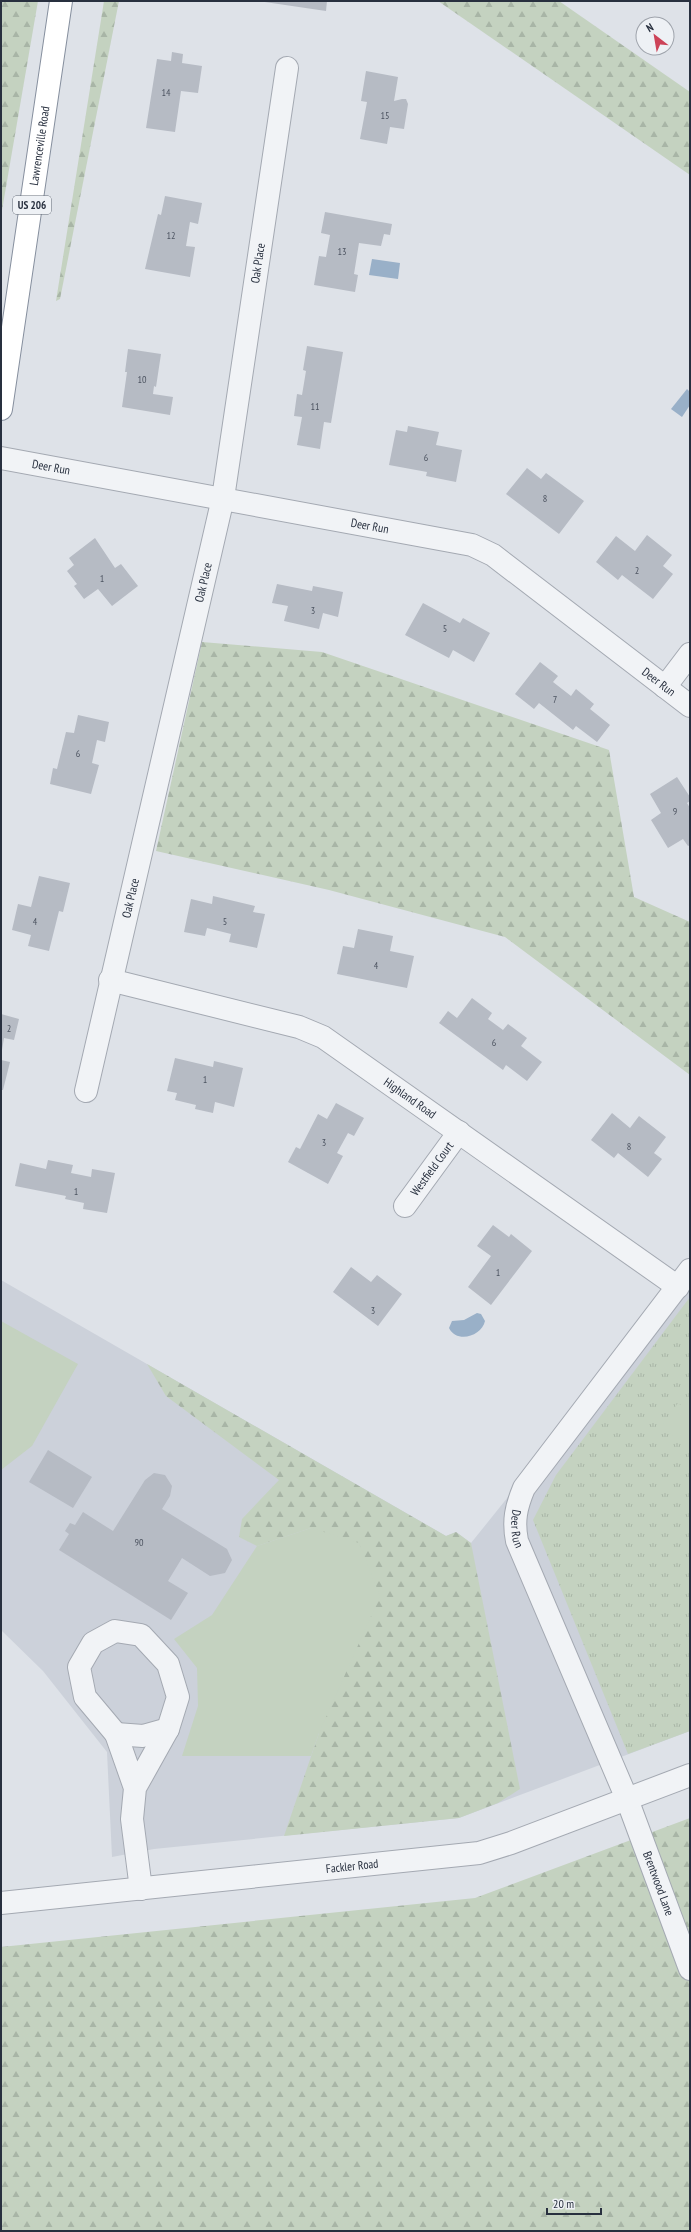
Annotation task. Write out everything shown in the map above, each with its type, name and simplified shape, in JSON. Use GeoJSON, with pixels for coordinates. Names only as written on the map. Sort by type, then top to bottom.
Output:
{"type":"FeatureCollection","features":[{"type":"Feature","properties":{"kind":"highway","name":"Lawrenceville Road"},"geometry":{"type":"LineString","coordinates":[[1,410],[61,1]]}},
{"type":"Feature","properties":{"kind":"street","name":"Oak Place"},"geometry":{"type":"LineString","coordinates":[[86,1091],[110,980],[223,498],[287,68]]}},
{"type":"Feature","properties":{"kind":"street","name":"Deer Run"},"geometry":{"type":"LineString","coordinates":[[1,458],[472,545],[493,555],[690,706]]}},
{"type":"Feature","properties":{"kind":"street"},"geometry":{"type":"LineString","coordinates":[[665,687],[690,654]]}},
{"type":"Feature","properties":{"kind":"street","name":"Highland Road"},"geometry":{"type":"LineString","coordinates":[[110,980],[299,1027],[317,1034],[347,1053],[459,1132],[684,1279]]}},
{"type":"Feature","properties":{"kind":"street","name":"Westfield Court"},"geometry":{"type":"LineString","coordinates":[[405,1206],[459,1132]]}},
{"type":"Feature","properties":{"kind":"street","name":"Deer Run"},"geometry":{"type":"LineString","coordinates":[[627,1799],[517,1541],[514,1526],[517,1505],[524,1488],[684,1279]]}},
{"type":"Feature","properties":{"kind":"street"},"geometry":{"type":"LineString","coordinates":[[135,1788],[116,1734],[85,1697],[79,1667],[93,1643],[115,1631],[141,1635],[168,1664],[178,1697],[168,1730],[135,1788],[132,1819],[141,1889]]}},
{"type":"Feature","properties":{"kind":"street"},"geometry":{"type":"LineString","coordinates":[[116,1734],[143,1736],[168,1730]]}},
{"type":"Feature","properties":{"kind":"street","name":"Fackler Road"},"geometry":{"type":"LineString","coordinates":[[1,1903],[478,1853],[511,1843],[690,1775]]}},
{"type":"Feature","properties":{"kind":"street","name":"Brentwood Lane"},"geometry":{"type":"LineString","coordinates":[[627,1799],[690,1969]]}},
{"type":"Feature","properties":{"kind":"shaded area"},"geometry":{"type":"Polygon","coordinates":[[[690,1260],[690,1731],[459,1818],[154,1849],[112,1857],[107,1752],[43,1671],[1,1630],[1,1280],[446,1536],[456,1532],[471,1543],[678,1286],[690,1260]]]}},
{"type":"Feature","properties":{"kind":"green space"},"geometry":{"type":"Polygon","coordinates":[[[1,1],[38,1],[1,216],[1,1]]]}},
{"type":"Feature","properties":{"kind":"green space"},"geometry":{"type":"Polygon","coordinates":[[[104,1],[119,1],[60,299],[56,301],[104,1]]]}},
{"type":"Feature","properties":{"kind":"green space"},"geometry":{"type":"Polygon","coordinates":[[[438,1],[559,1],[635,54],[635,56],[638,56],[690,92],[690,175],[438,1]]]}},
{"type":"Feature","properties":{"kind":"green space"},"geometry":{"type":"Polygon","coordinates":[[[202,642],[322,652],[609,750],[634,897],[690,922],[690,1075],[505,937],[329,890],[156,851],[202,642]]]}},
{"type":"Feature","properties":{"kind":"green space"},"geometry":{"type":"Polygon","coordinates":[[[690,1297],[690,1731],[628,1754],[533,1520],[556,1475],[690,1297]]]}},
{"type":"Feature","properties":{"kind":"green space"},"geometry":{"type":"Polygon","coordinates":[[[1,1321],[78,1364],[32,1446],[1,1470],[1,1321]]]}},
{"type":"Feature","properties":{"kind":"green space"},"geometry":{"type":"Polygon","coordinates":[[[147,1364],[446,1536],[456,1532],[471,1543],[520,1789],[498,1803],[459,1818],[284,1836],[319,1733],[311,1528],[257,1546],[239,1537],[242,1519],[279,1480],[166,1396],[147,1364]]]}},
{"type":"Feature","properties":{"kind":"green space"},"geometry":{"type":"Polygon","coordinates":[[[678,1403],[690,1412],[690,1447],[661,1427],[678,1403]]]}},
{"type":"Feature","properties":{"kind":"green space"},"geometry":{"type":"Polygon","coordinates":[[[311,1528],[359,1543],[380,1596],[319,1733],[311,1756],[182,1756],[198,1706],[197,1668],[174,1639],[212,1615],[257,1546],[311,1528]]]}},
{"type":"Feature","properties":{"kind":"green space"},"geometry":{"type":"Polygon","coordinates":[[[690,1818],[690,2231],[1,2231],[1,1947],[475,1898],[690,1818]]]}},
{"type":"Feature","properties":{"kind":"water"},"geometry":{"type":"Polygon","coordinates":[[[372,259],[400,263],[398,279],[369,275],[372,259]]]}},
{"type":"Feature","properties":{"kind":"water"},"geometry":{"type":"Polygon","coordinates":[[[687,389],[690,392],[690,405],[682,417],[671,409],[687,389]]]}},
{"type":"Feature","properties":{"kind":"water"},"geometry":{"type":"Polygon","coordinates":[[[477,1313],[481,1314],[485,1321],[479,1331],[474,1334],[463,1337],[458,1336],[449,1328],[452,1321],[464,1320],[477,1313]]]}},
{"type":"Feature","properties":{"kind":"building"},"geometry":{"type":"Polygon","coordinates":[[[258,1],[327,1],[326,11],[258,1]]]}},
{"type":"Feature","properties":{"kind":"building"},"geometry":{"type":"Polygon","coordinates":[[[172,52],[183,54],[182,63],[202,66],[198,93],[181,91],[175,132],[146,128],[157,59],[171,61],[172,52]]]}},
{"type":"Feature","properties":{"kind":"building"},"geometry":{"type":"Polygon","coordinates":[[[366,71],[398,77],[394,101],[406,99],[408,104],[404,129],[390,127],[387,144],[360,139],[367,102],[361,101],[366,71]]]}},
{"type":"Feature","properties":{"kind":"building"},"geometry":{"type":"Polygon","coordinates":[[[165,196],[202,203],[198,224],[190,222],[186,246],[195,247],[190,277],[145,269],[158,214],[161,215],[165,196]]]}},
{"type":"Feature","properties":{"kind":"building"},"geometry":{"type":"Polygon","coordinates":[[[325,212],[392,224],[390,235],[384,234],[381,246],[359,243],[354,274],[358,275],[355,292],[314,285],[319,256],[326,257],[330,235],[321,233],[325,212]]]}},
{"type":"Feature","properties":{"kind":"building"},"geometry":{"type":"Polygon","coordinates":[[[307,346],[343,352],[331,423],[324,422],[320,449],[297,445],[302,417],[294,416],[297,394],[302,395],[306,371],[303,370],[307,346]]]}},
{"type":"Feature","properties":{"kind":"building"},"geometry":{"type":"Polygon","coordinates":[[[128,349],[161,354],[156,387],[154,386],[153,394],[173,397],[170,415],[122,407],[127,372],[125,372],[128,349]]]}},
{"type":"Feature","properties":{"kind":"building"},"geometry":{"type":"Polygon","coordinates":[[[408,426],[439,432],[436,445],[462,450],[456,482],[426,476],[427,472],[389,465],[396,430],[407,432],[408,426]]]}},
{"type":"Feature","properties":{"kind":"building"},"geometry":{"type":"Polygon","coordinates":[[[527,468],[541,479],[546,473],[584,501],[559,534],[506,494],[527,468]]]}},
{"type":"Feature","properties":{"kind":"building"},"geometry":{"type":"Polygon","coordinates":[[[647,535],[672,555],[663,566],[673,574],[653,599],[622,575],[618,580],[596,562],[616,536],[635,551],[647,535]]]}},
{"type":"Feature","properties":{"kind":"building"},"geometry":{"type":"Polygon","coordinates":[[[95,538],[115,568],[121,564],[138,586],[112,606],[98,589],[84,599],[74,586],[77,584],[67,571],[74,565],[69,558],[95,538]]]}},
{"type":"Feature","properties":{"kind":"building"},"geometry":{"type":"Polygon","coordinates":[[[277,584],[312,591],[313,586],[343,592],[338,617],[323,613],[319,629],[284,621],[288,606],[272,603],[277,584]]]}},
{"type":"Feature","properties":{"kind":"building"},"geometry":{"type":"Polygon","coordinates":[[[423,603],[460,623],[463,618],[490,633],[474,662],[453,650],[449,658],[405,635],[423,603]]]}},
{"type":"Feature","properties":{"kind":"building"},"geometry":{"type":"Polygon","coordinates":[[[540,662],[558,676],[553,682],[571,696],[576,689],[594,704],[590,709],[610,725],[597,742],[576,726],[573,730],[539,703],[534,709],[515,694],[540,662]]]}},
{"type":"Feature","properties":{"kind":"building"},"geometry":{"type":"Polygon","coordinates":[[[78,715],[109,722],[105,742],[97,740],[92,763],[99,765],[91,794],[50,784],[53,768],[57,769],[66,732],[74,733],[78,715]]]}},
{"type":"Feature","properties":{"kind":"building"},"geometry":{"type":"Polygon","coordinates":[[[677,777],[690,797],[690,801],[687,803],[690,808],[690,845],[688,846],[683,839],[668,848],[651,820],[661,813],[650,794],[677,777]]]}},
{"type":"Feature","properties":{"kind":"building"},"geometry":{"type":"Polygon","coordinates":[[[39,876],[70,883],[63,912],[59,911],[49,951],[28,946],[31,935],[12,930],[18,904],[31,907],[39,876]]]}},
{"type":"Feature","properties":{"kind":"building"},"geometry":{"type":"Polygon","coordinates":[[[213,896],[255,906],[253,912],[265,914],[257,948],[229,942],[231,934],[207,928],[205,936],[184,932],[191,899],[212,904],[213,896]]]}},
{"type":"Feature","properties":{"kind":"building"},"geometry":{"type":"Polygon","coordinates":[[[358,929],[393,936],[390,951],[414,956],[407,988],[337,974],[343,946],[354,948],[358,929]]]}},
{"type":"Feature","properties":{"kind":"building"},"geometry":{"type":"Polygon","coordinates":[[[472,998],[492,1013],[488,1019],[503,1030],[508,1024],[527,1038],[521,1046],[542,1062],[527,1081],[506,1065],[503,1070],[439,1023],[448,1011],[457,1018],[472,998]]]}},
{"type":"Feature","properties":{"kind":"building"},"geometry":{"type":"Polygon","coordinates":[[[1,1014],[19,1019],[14,1040],[4,1038],[2,1050],[1,1014]]]}},
{"type":"Feature","properties":{"kind":"building"},"geometry":{"type":"Polygon","coordinates":[[[175,1058],[213,1067],[214,1061],[243,1068],[234,1107],[215,1102],[213,1113],[195,1109],[196,1105],[175,1100],[177,1093],[167,1091],[175,1058]]]}},
{"type":"Feature","properties":{"kind":"building"},"geometry":{"type":"Polygon","coordinates":[[[1,1060],[10,1062],[3,1090],[1,1090],[1,1060]]]}},
{"type":"Feature","properties":{"kind":"building"},"geometry":{"type":"Polygon","coordinates":[[[336,1103],[364,1118],[354,1136],[348,1133],[337,1153],[343,1156],[328,1184],[288,1162],[296,1147],[300,1149],[318,1114],[327,1119],[336,1103]]]}},
{"type":"Feature","properties":{"kind":"building"},"geometry":{"type":"Polygon","coordinates":[[[612,1113],[630,1128],[639,1116],[666,1137],[654,1153],[662,1159],[648,1177],[618,1153],[614,1158],[591,1140],[612,1113]]]}},
{"type":"Feature","properties":{"kind":"building"},"geometry":{"type":"Polygon","coordinates":[[[48,1160],[73,1165],[71,1173],[91,1177],[92,1169],[115,1173],[107,1213],[83,1209],[84,1203],[65,1199],[66,1196],[15,1186],[20,1163],[46,1169],[48,1160]]]}},
{"type":"Feature","properties":{"kind":"building"},"geometry":{"type":"Polygon","coordinates":[[[493,1225],[509,1237],[511,1234],[532,1251],[491,1305],[468,1287],[491,1256],[477,1246],[493,1225]]]}},
{"type":"Feature","properties":{"kind":"building"},"geometry":{"type":"Polygon","coordinates":[[[351,1267],[371,1282],[377,1275],[402,1294],[378,1326],[333,1292],[351,1267]]]}},
{"type":"Feature","properties":{"kind":"building"},"geometry":{"type":"Polygon","coordinates":[[[48,1450],[92,1477],[73,1508],[29,1482],[48,1450]]]}},
{"type":"Feature","properties":{"kind":"building"},"geometry":{"type":"Polygon","coordinates":[[[154,1473],[165,1475],[172,1486],[170,1496],[162,1509],[227,1549],[232,1560],[225,1573],[210,1576],[182,1558],[168,1581],[188,1593],[171,1620],[59,1550],[69,1534],[65,1531],[70,1523],[75,1525],[83,1512],[113,1531],[145,1480],[154,1473]]]}}]}
